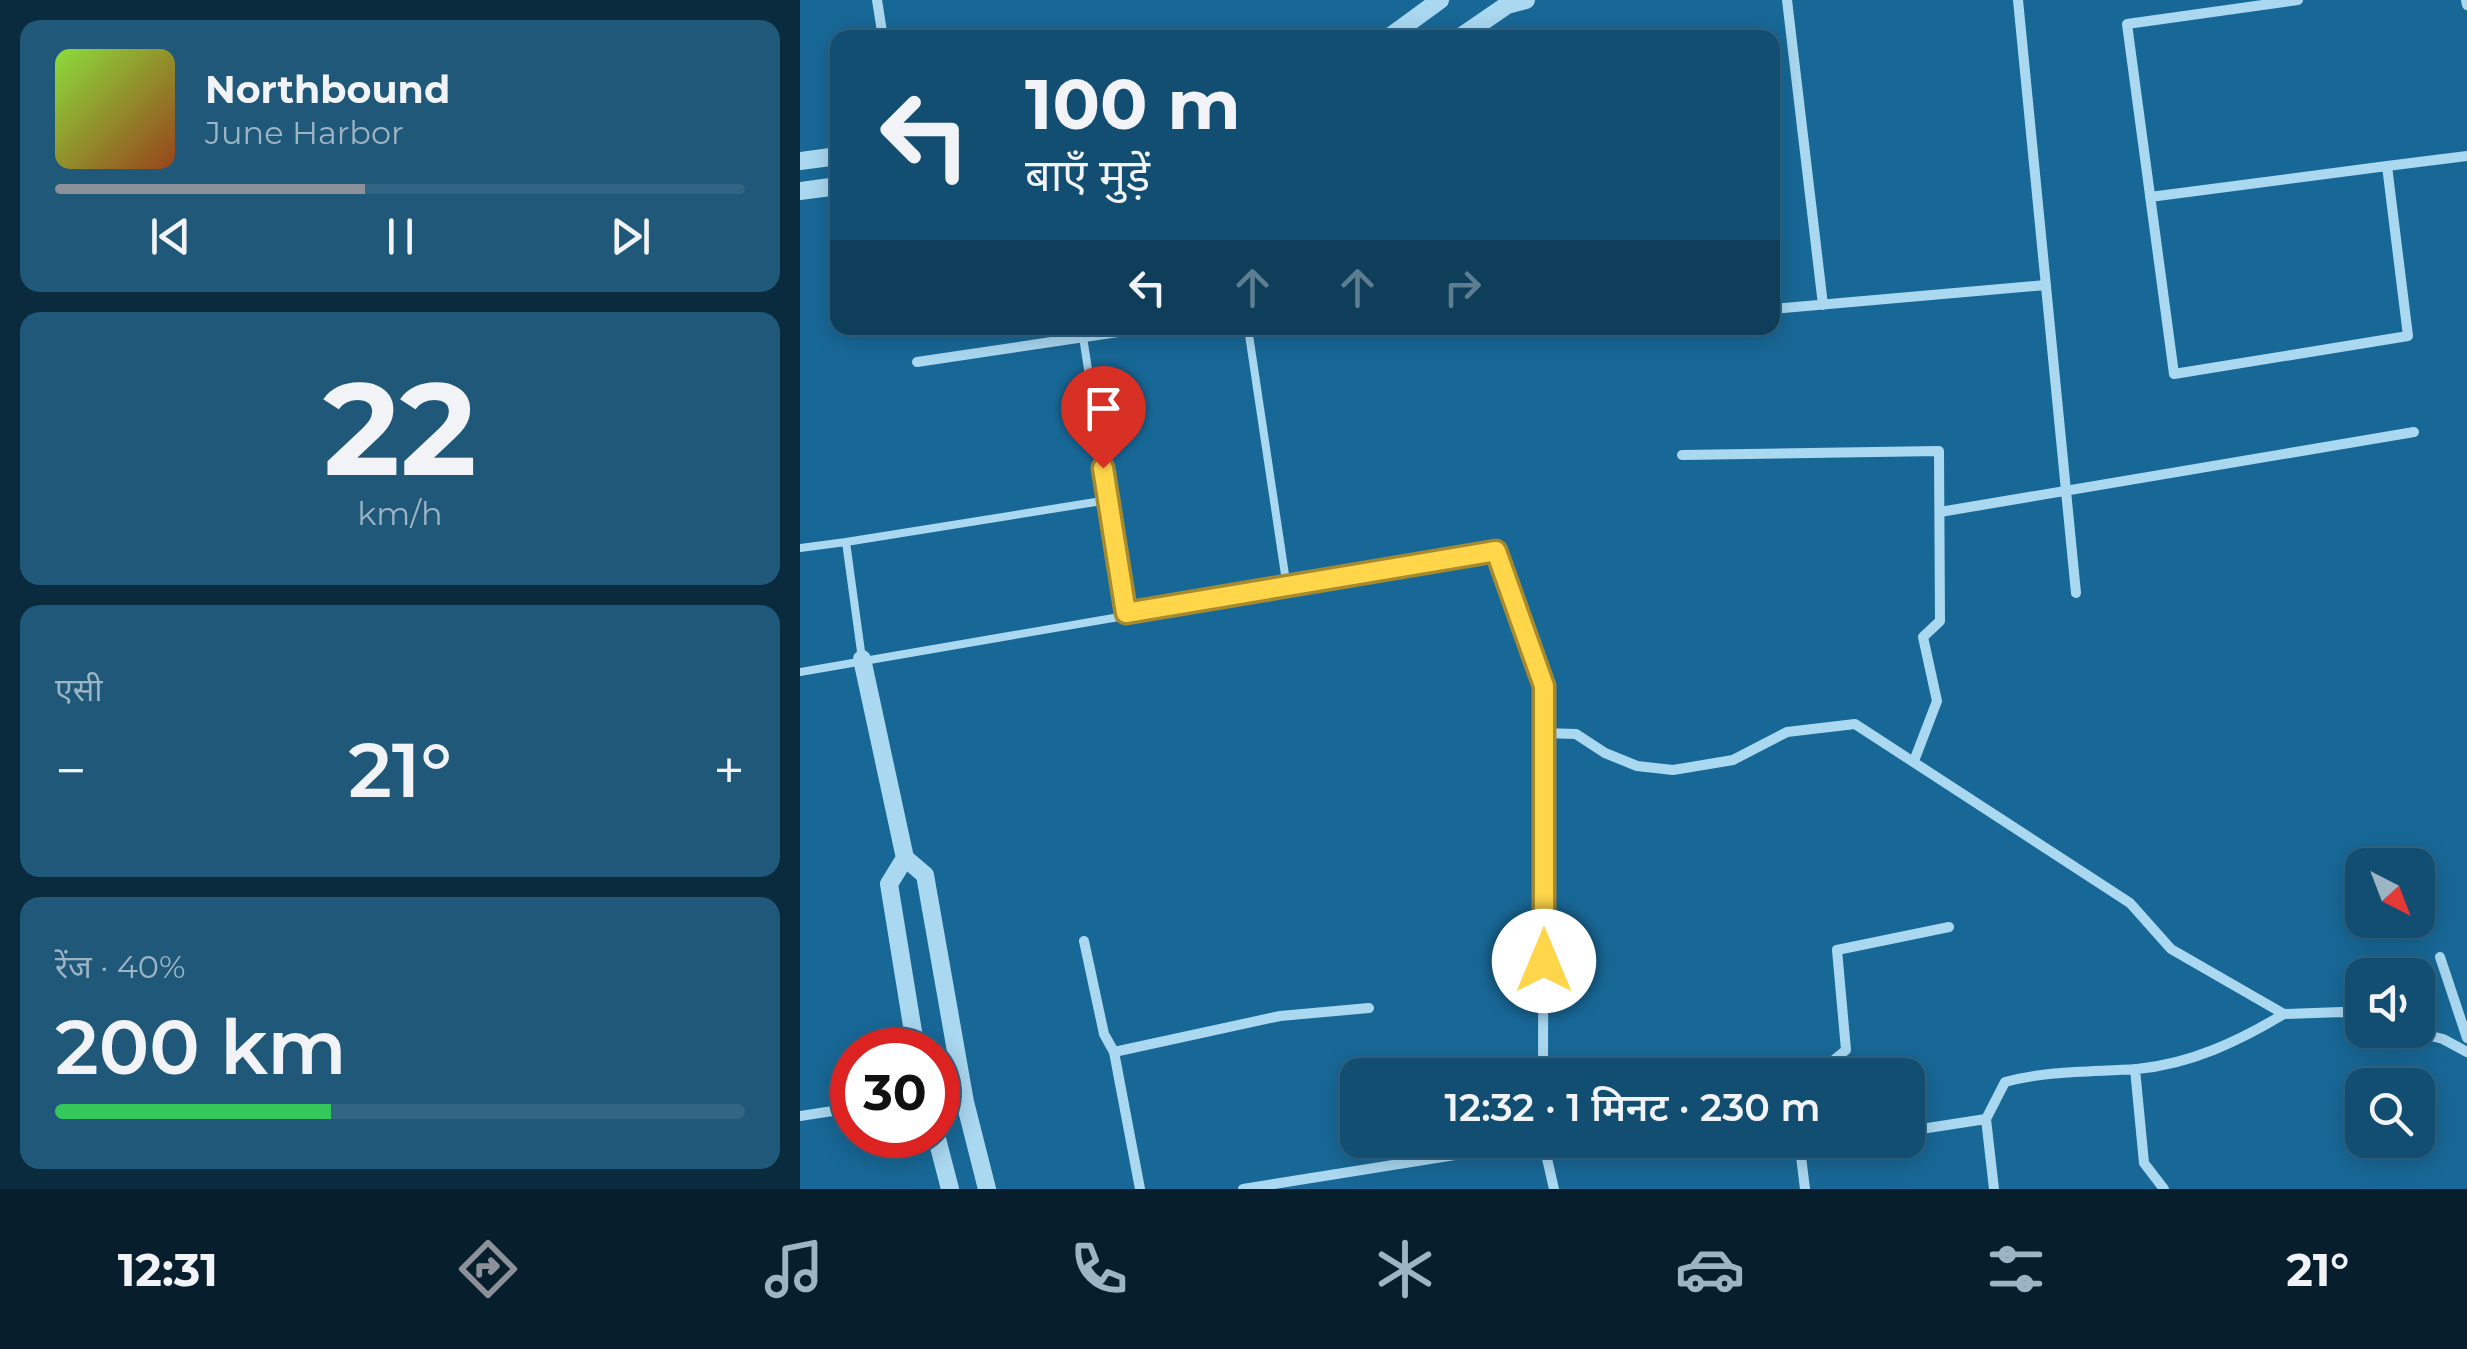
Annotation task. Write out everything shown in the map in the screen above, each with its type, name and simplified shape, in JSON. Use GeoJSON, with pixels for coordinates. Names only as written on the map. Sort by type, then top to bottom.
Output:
{"type":"FeatureCollection","features":[{"type":"Feature","properties":{"kind":"street"},"geometry":{"type":"LineString","coordinates":[[876,0],[882,30]]}},
{"type":"Feature","properties":{"kind":"street"},"geometry":{"type":"LineString","coordinates":[[1399,30],[1440,0]]}},
{"type":"Feature","properties":{"kind":"street"},"geometry":{"type":"LineString","coordinates":[[1470,30],[1507,5],[1526,0]]}},
{"type":"Feature","properties":{"kind":"street"},"geometry":{"type":"LineString","coordinates":[[1787,0],[1823,305]]}},
{"type":"Feature","properties":{"kind":"street"},"geometry":{"type":"LineString","coordinates":[[2018,0],[2076,593]]}},
{"type":"Feature","properties":{"kind":"street"},"geometry":{"type":"LineString","coordinates":[[2298,0],[2127,24],[2174,374],[2408,336],[2387,166]]}},
{"type":"Feature","properties":{"kind":"street"},"geometry":{"type":"LineString","coordinates":[[2150,197],[2467,156]]}},
{"type":"Feature","properties":{"kind":"street"},"geometry":{"type":"LineString","coordinates":[[800,161],[830,157]]}},
{"type":"Feature","properties":{"kind":"street"},"geometry":{"type":"LineString","coordinates":[[800,191],[830,187]]}},
{"type":"Feature","properties":{"kind":"street"},"geometry":{"type":"LineString","coordinates":[[1780,308],[2046,285]]}},
{"type":"Feature","properties":{"kind":"street"},"geometry":{"type":"LineString","coordinates":[[917,362],[1097,335]]}},
{"type":"Feature","properties":{"kind":"street"},"geometry":{"type":"LineString","coordinates":[[1940,512],[2414,432]]}},
{"type":"Feature","properties":{"kind":"street"},"geometry":{"type":"LineString","coordinates":[[1682,455],[1939,451],[1940,621],[1924,637],[1937,701],[1914,762]]}},
{"type":"Feature","properties":{"kind":"street"},"geometry":{"type":"LineString","coordinates":[[1287,588],[1496,551],[1544,686],[1544,1058]]}},
{"type":"Feature","properties":{"kind":"street"},"geometry":{"type":"LineString","coordinates":[[862,659],[904,858],[925,875],[965,1102],[986,1189]]}},
{"type":"Feature","properties":{"kind":"street"},"geometry":{"type":"LineString","coordinates":[[1544,733],[1576,734],[1605,753],[1637,766],[1673,770],[1734,760],[1787,732],[1855,724],[2130,903],[2171,948],[2284,1014]]}},
{"type":"Feature","properties":{"kind":"street"},"geometry":{"type":"LineString","coordinates":[[904,858],[889,884],[912,1028]]}},
{"type":"Feature","properties":{"kind":"street"},"geometry":{"type":"LineString","coordinates":[[1836,1058],[1846,1050],[1838,950],[1949,927]]}},
{"type":"Feature","properties":{"kind":"street"},"geometry":{"type":"LineString","coordinates":[[1084,942],[1104,1034],[1114,1052],[1140,1189]]}},
{"type":"Feature","properties":{"kind":"street"},"geometry":{"type":"LineString","coordinates":[[2440,957],[2467,1038]]}},
{"type":"Feature","properties":{"kind":"street"},"geometry":{"type":"LineString","coordinates":[[1114,1052],[1280,1016],[1369,1008]]}},
{"type":"Feature","properties":{"kind":"street"},"geometry":{"type":"LineString","coordinates":[[1994,1189],[1986,1119],[2005,1082],[2080,1068],[2135,1069],[2230,1047],[2284,1014],[2345,1013]]}},
{"type":"Feature","properties":{"kind":"street"},"geometry":{"type":"LineString","coordinates":[[2435,1036],[2467,1052]]}},
{"type":"Feature","properties":{"kind":"street"},"geometry":{"type":"LineString","coordinates":[[2135,1069],[2144,1163],[2164,1189]]}},
{"type":"Feature","properties":{"kind":"street"},"geometry":{"type":"LineString","coordinates":[[800,1116],[830,1111]]}},
{"type":"Feature","properties":{"kind":"street"},"geometry":{"type":"LineString","coordinates":[[1925,1129],[1986,1119]]}},
{"type":"Feature","properties":{"kind":"street"},"geometry":{"type":"LineString","coordinates":[[942,1158],[950,1189]]}},
{"type":"Feature","properties":{"kind":"street"},"geometry":{"type":"LineString","coordinates":[[1244,1189],[1437,1158]]}},
{"type":"Feature","properties":{"kind":"street"},"geometry":{"type":"LineString","coordinates":[[1547,1158],[1554,1189]]}},
{"type":"Feature","properties":{"kind":"street"},"geometry":{"type":"LineString","coordinates":[[1802,1158],[1805,1189]]}},
{"type":"Feature","properties":{"kind":"lane"},"geometry":{"type":"LineString","coordinates":[[800,672],[1287,588],[1249,335]]}},
{"type":"Feature","properties":{"kind":"lane"},"geometry":{"type":"LineString","coordinates":[[1083,337],[1126,613]]}},
{"type":"Feature","properties":{"kind":"lane"},"geometry":{"type":"LineString","coordinates":[[800,548],[1108,500]]}},
{"type":"Feature","properties":{"kind":"lane"},"geometry":{"type":"LineString","coordinates":[[846,542],[862,659]]}},
{"type":"Feature","properties":{"kind":"route"},"geometry":{"type":"LineString","coordinates":[[1103,468],[1126,613],[1496,551],[1544,686],[1544,961]]}}]}
